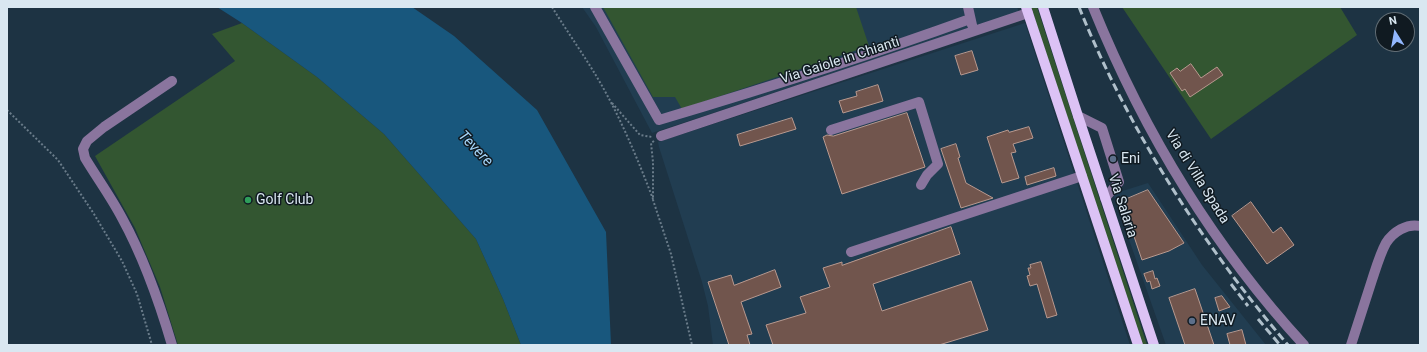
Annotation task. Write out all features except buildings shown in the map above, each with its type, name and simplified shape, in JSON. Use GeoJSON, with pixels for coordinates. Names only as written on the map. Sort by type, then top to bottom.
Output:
{"type":"FeatureCollection","features":[{"type":"Feature","properties":{"kind":"main road","name":"Via Salaria"},"geometry":{"type":"LineString","coordinates":[[1043,7],[1154,345]]}},
{"type":"Feature","properties":{"kind":"main road","name":"Via Salaria"},"geometry":{"type":"LineString","coordinates":[[1027,10],[1138,345]]}},
{"type":"Feature","properties":{"kind":"street"},"geometry":{"type":"LineString","coordinates":[[595,7],[659,120],[788,81],[970,19]]}},
{"type":"Feature","properties":{"kind":"street"},"geometry":{"type":"LineString","coordinates":[[968,7],[974,31]]}},
{"type":"Feature","properties":{"kind":"street","name":"Via di Villa Spada"},"geometry":{"type":"LineString","coordinates":[[1093,7],[1108,45],[1131,93],[1177,174],[1235,261],[1286,325],[1304,345]]}},
{"type":"Feature","properties":{"kind":"street","name":"Via Gaiole in Chianti"},"geometry":{"type":"LineString","coordinates":[[661,136],[974,31],[1027,10]]}},
{"type":"Feature","properties":{"kind":"street"},"geometry":{"type":"LineString","coordinates":[[172,81],[104,127],[87,141],[82,149],[85,158],[121,216],[137,246],[160,302],[172,345]]}},
{"type":"Feature","properties":{"kind":"street"},"geometry":{"type":"LineString","coordinates":[[831,130],[919,102],[938,164],[927,175],[921,185]]}},
{"type":"Feature","properties":{"kind":"street"},"geometry":{"type":"LineString","coordinates":[[1078,116],[1102,128],[1119,182],[1105,198]]}},
{"type":"Feature","properties":{"kind":"street"},"geometry":{"type":"LineString","coordinates":[[851,252],[1082,176]]}},
{"type":"Feature","properties":{"kind":"street"},"geometry":{"type":"LineString","coordinates":[[1351,345],[1380,257],[1387,243],[1399,230],[1408,226],[1420,226]]}},
{"type":"Feature","properties":{"kind":"path"},"geometry":{"type":"LineString","coordinates":[[552,7],[610,100],[640,166],[671,254],[692,345]]}},
{"type":"Feature","properties":{"kind":"path"},"geometry":{"type":"LineString","coordinates":[[610,100],[640,135],[650,138],[661,136]]}},
{"type":"Feature","properties":{"kind":"path"},"geometry":{"type":"LineString","coordinates":[[7,110],[58,160],[94,214],[122,261],[137,294],[152,345]]}},
{"type":"Feature","properties":{"kind":"path"},"geometry":{"type":"LineString","coordinates":[[653,200],[654,162],[651,143],[661,136]]}},
{"type":"Feature","properties":{"kind":"shaded area"},"geometry":{"type":"Polygon","coordinates":[[[582,7],[1017,7],[1019,12],[652,133],[596,27],[582,7]]]}},
{"type":"Feature","properties":{"kind":"shaded area"},"geometry":{"type":"Polygon","coordinates":[[[1025,23],[1130,345],[713,345],[708,306],[702,282],[658,142],[1025,23]]]}},
{"type":"Feature","properties":{"kind":"shaded area"},"geometry":{"type":"Polygon","coordinates":[[[1148,183],[1202,265],[1266,345],[1166,345],[1113,194],[1148,183]]]}},
{"type":"Feature","properties":{"kind":"green space"},"geometry":{"type":"Polygon","coordinates":[[[603,7],[856,7],[869,46],[682,109],[675,97],[653,97],[603,7]]]}},
{"type":"Feature","properties":{"kind":"green space"},"geometry":{"type":"Polygon","coordinates":[[[1031,7],[1037,7],[1147,345],[1141,345],[1031,7]]]}},
{"type":"Feature","properties":{"kind":"green space"},"geometry":{"type":"Polygon","coordinates":[[[1122,7],[1340,7],[1357,35],[1211,139],[1122,7]]]}},
{"type":"Feature","properties":{"kind":"green space","name":"Golf Club"},"geometry":{"type":"Polygon","coordinates":[[[242,23],[317,77],[384,134],[476,239],[503,299],[521,345],[178,345],[160,287],[135,228],[95,156],[235,61],[212,34],[242,23]]]}},
{"type":"Feature","properties":{"kind":"water","name":"Tevere"},"geometry":{"type":"Polygon","coordinates":[[[217,7],[412,7],[454,36],[537,110],[606,232],[611,345],[521,345],[503,299],[476,239],[384,134],[317,77],[242,23],[217,7]]]}},
{"type":"Feature","properties":{"kind":"railway"},"geometry":{"type":"LineString","coordinates":[[1079,7],[1121,98],[1144,142],[1170,185],[1226,267],[1256,307],[1288,345]]}},
{"type":"Feature","properties":{"kind":"railway"},"geometry":{"type":"LineString","coordinates":[[1231,284],[1248,306]]}},
{"type":"Feature","properties":{"kind":"railway"},"geometry":{"type":"LineString","coordinates":[[1258,319],[1280,345]]}},
{"type":"Feature","properties":{"kind":"place","name":"Eni"},"geometry":{"type":"Point","coordinates":[1113,159]}},
{"type":"Feature","properties":{"kind":"place","name":"Golf Club"},"geometry":{"type":"Point","coordinates":[248,200]}},
{"type":"Feature","properties":{"kind":"place","name":"ENAV"},"geometry":{"type":"Point","coordinates":[1192,321]}}]}
